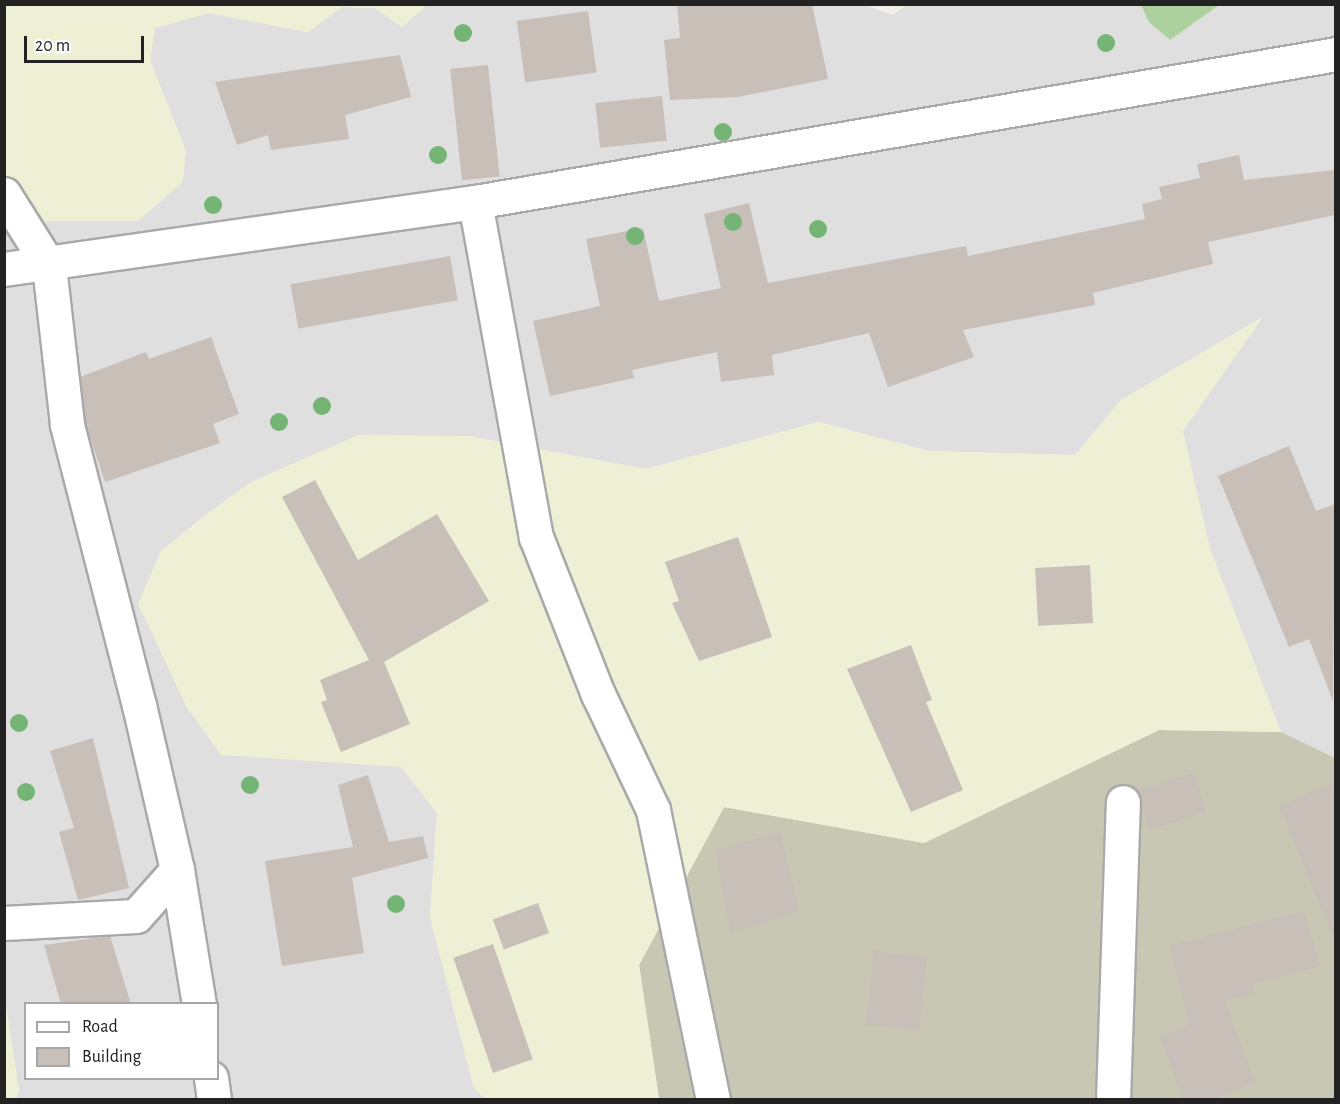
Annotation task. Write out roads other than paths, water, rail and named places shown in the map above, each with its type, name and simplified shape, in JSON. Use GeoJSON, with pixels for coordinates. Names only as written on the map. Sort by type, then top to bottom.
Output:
{"type":"FeatureCollection","features":[{"type":"Feature","properties":{"kind":"street"},"geometry":{"type":"LineString","coordinates":[[4,269],[49,266],[475,202],[1335,54]]}},
{"type":"Feature","properties":{"kind":"street"},"geometry":{"type":"LineString","coordinates":[[4,194],[49,266],[67,425],[177,870],[199,1002]]}},
{"type":"Feature","properties":{"kind":"street"},"geometry":{"type":"LineString","coordinates":[[475,202],[536,537],[598,694],[653,810],[713,1100]]}},
{"type":"Feature","properties":{"kind":"street"},"geometry":{"type":"LineString","coordinates":[[1113,1100],[1123,802]]}},
{"type":"Feature","properties":{"kind":"street"},"geometry":{"type":"LineString","coordinates":[[4,923],[136,916],[177,870]]}},
{"type":"Feature","properties":{"kind":"street"},"geometry":{"type":"LineString","coordinates":[[211,1080],[214,1100]]}}]}
